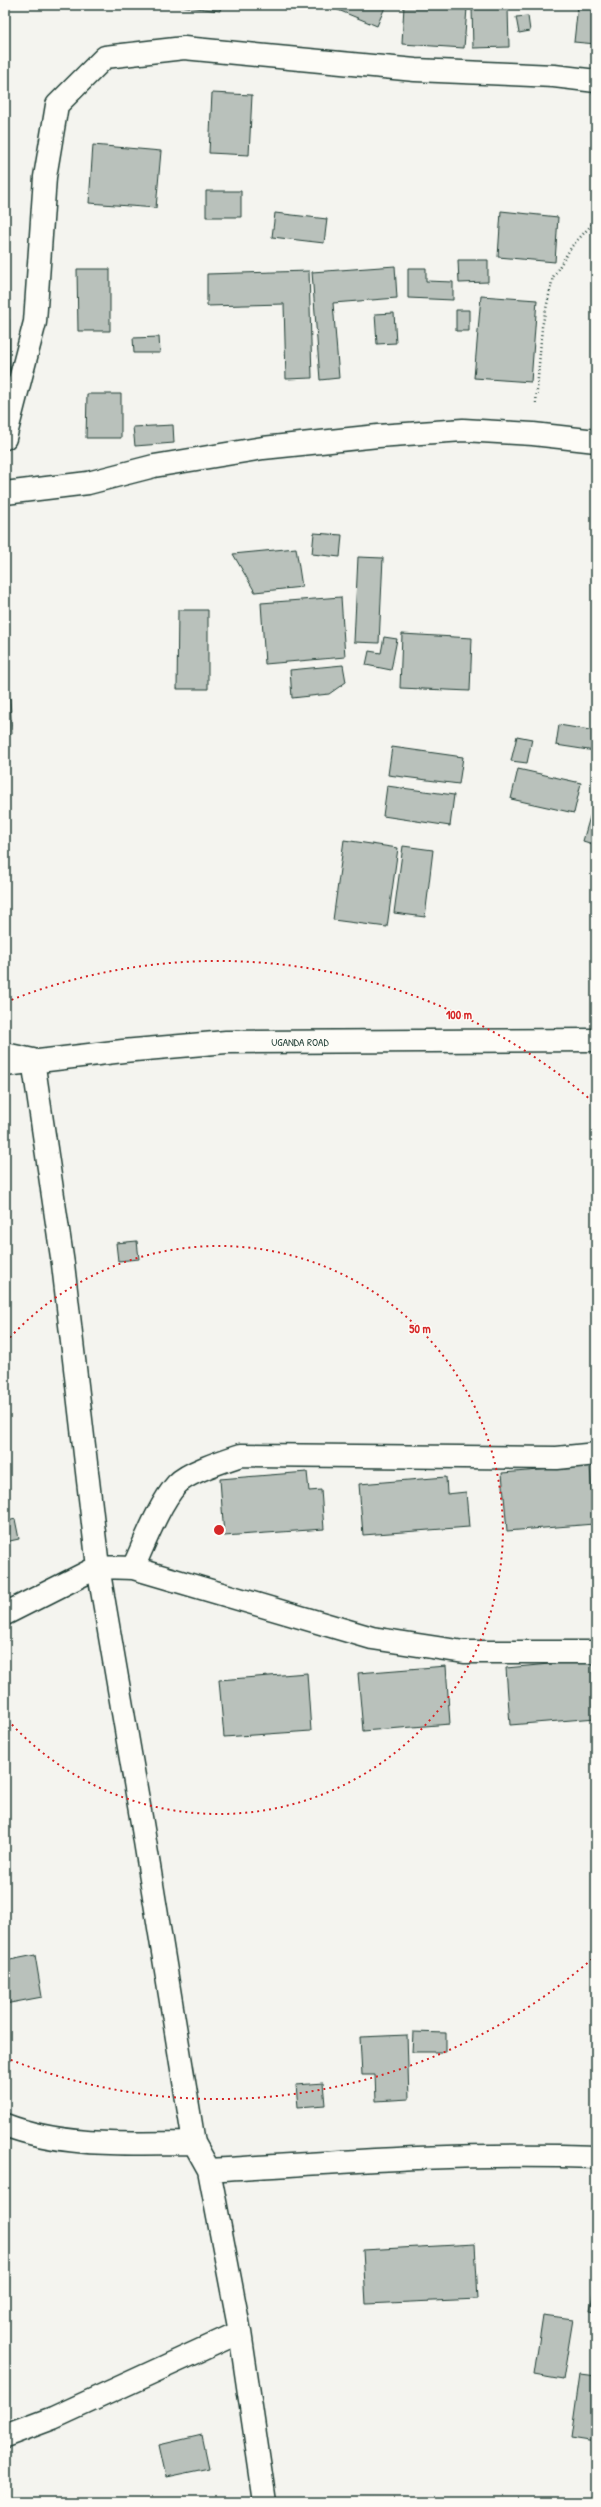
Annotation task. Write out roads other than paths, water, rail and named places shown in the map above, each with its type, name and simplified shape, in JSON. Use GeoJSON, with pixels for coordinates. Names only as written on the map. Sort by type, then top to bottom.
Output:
{"type":"FeatureCollection","features":[{"type":"Feature","properties":{"kind":"street"},"geometry":{"type":"LineString","coordinates":[[5,438],[35,322],[45,177],[57,106],[104,57],[184,48],[414,70],[554,76],[596,81]]}},
{"type":"Feature","properties":{"kind":"street"},"geometry":{"type":"LineString","coordinates":[[5,493],[88,483],[154,466],[263,448],[463,430],[533,434],[596,441]]}},
{"type":"Feature","properties":{"kind":"street","name":"UGANDA ROAD"},"geometry":{"type":"LineString","coordinates":[[5,1065],[33,1060],[226,1042],[596,1040]]}},
{"type":"Feature","properties":{"kind":"street"},"geometry":{"type":"LineString","coordinates":[[5,1054],[33,1060],[63,1264],[98,1568],[142,1823],[194,2143],[208,2170],[240,2332],[265,2502]]}},
{"type":"Feature","properties":{"kind":"street"},"geometry":{"type":"LineString","coordinates":[[133,1568],[156,1518],[178,1483],[207,1468],[242,1454],[557,1458],[596,1454]]}},
{"type":"Feature","properties":{"kind":"street"},"geometry":{"type":"LineString","coordinates":[[5,1614],[98,1568],[133,1568],[372,1638],[464,1652],[596,1652]]}},
{"type":"Feature","properties":{"kind":"street"},"geometry":{"type":"LineString","coordinates":[[5,2125],[23,2132],[97,2144],[194,2143]]}},
{"type":"Feature","properties":{"kind":"street"},"geometry":{"type":"LineString","coordinates":[[208,2170],[397,2158],[549,2156],[596,2158]]}},
{"type":"Feature","properties":{"kind":"street"},"geometry":{"type":"LineString","coordinates":[[5,2436],[53,2418],[240,2332]]}}]}
